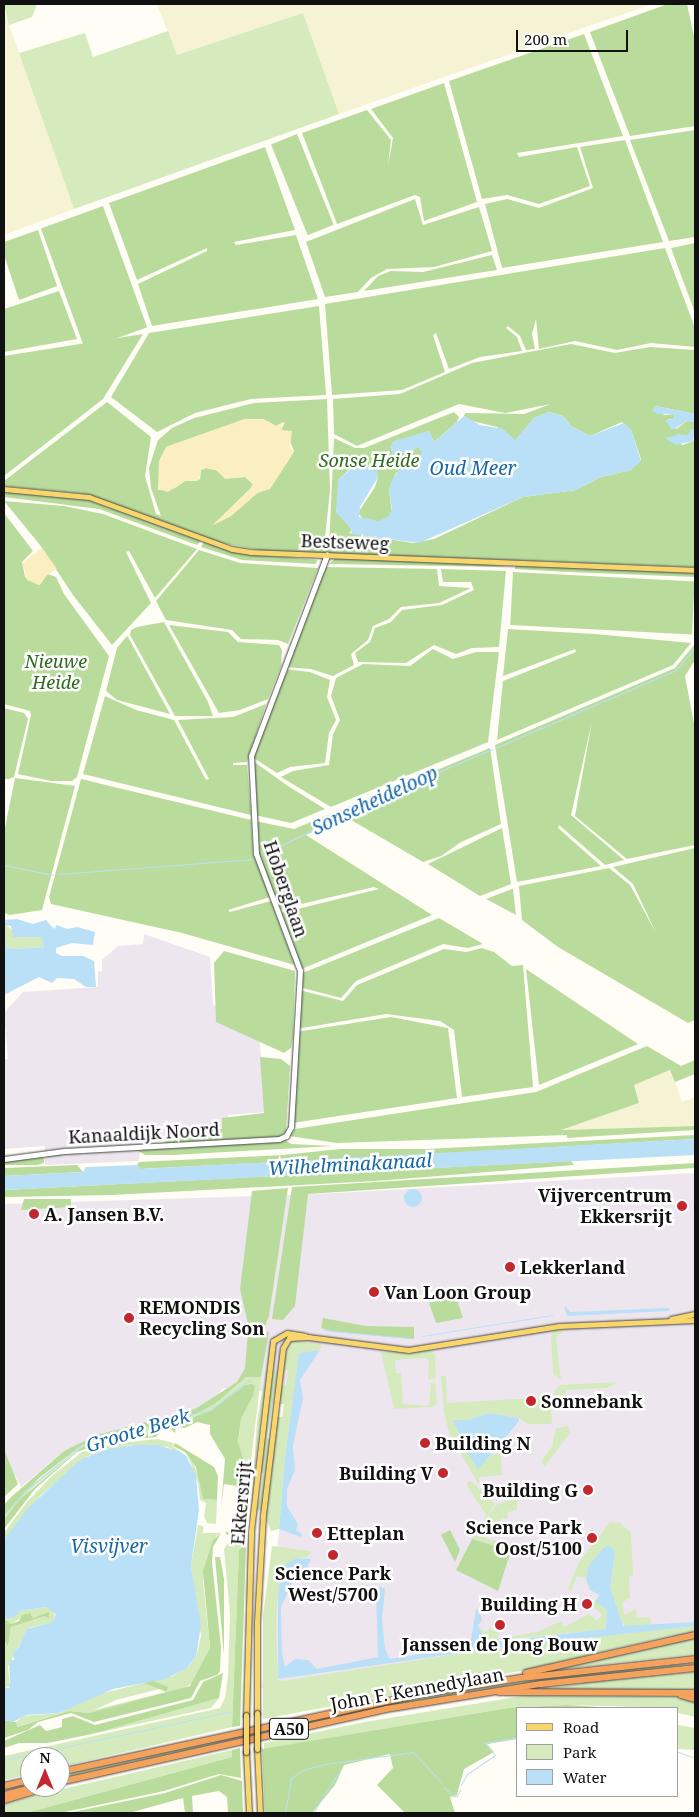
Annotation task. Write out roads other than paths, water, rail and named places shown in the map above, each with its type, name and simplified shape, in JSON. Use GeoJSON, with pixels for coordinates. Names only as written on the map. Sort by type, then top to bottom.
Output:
{"type":"FeatureCollection","features":[{"type":"Feature","properties":{"kind":"highway","name":"A50"},"geometry":{"type":"LineString","coordinates":[[488,1682],[695,1634]]}},
{"type":"Feature","properties":{"kind":"highway","name":"John F. Kennedylaan"},"geometry":{"type":"LineString","coordinates":[[70,1770],[383,1701],[488,1682],[695,1659]]}},
{"type":"Feature","properties":{"kind":"highway","name":"John F. Kennedylaan"},"geometry":{"type":"LineString","coordinates":[[70,1779],[338,1718],[494,1690],[695,1668]]}},
{"type":"Feature","properties":{"kind":"highway","name":"A50"},"geometry":{"type":"LineString","coordinates":[[494,1690],[510,1694],[670,1694],[695,1692]]}},
{"type":"Feature","properties":{"kind":"highway","name":"A50"},"geometry":{"type":"LineString","coordinates":[[670,1694],[695,1699]]}},
{"type":"Feature","properties":{"kind":"highway"},"geometry":{"type":"LineString","coordinates":[[4,1786],[20,1782]]}},
{"type":"Feature","properties":{"kind":"highway"},"geometry":{"type":"LineString","coordinates":[[4,1795],[20,1791]]}},
{"type":"Feature","properties":{"kind":"highway"},"geometry":{"type":"LineString","coordinates":[[4,1800],[20,1795]]}},
{"type":"Feature","properties":{"kind":"main road","name":"Bestseweg"},"geometry":{"type":"LineString","coordinates":[[4,489],[88,497],[232,549],[327,555],[695,570]]}},
{"type":"Feature","properties":{"kind":"main road","name":"Ekkersrijt"},"geometry":{"type":"LineString","coordinates":[[669,1320],[695,1314]]}},
{"type":"Feature","properties":{"kind":"main road","name":"Ekkersrijt"},"geometry":{"type":"LineString","coordinates":[[249,1813],[246,1706],[251,1531],[273,1341],[288,1333],[408,1350],[548,1328],[695,1320]]}},
{"type":"Feature","properties":{"kind":"main road","name":"Ekkersrijt"},"geometry":{"type":"LineString","coordinates":[[260,1813],[257,1703],[261,1542],[283,1348],[288,1338],[308,1337]]}},
{"type":"Feature","properties":{"kind":"street","name":"Hoberglaan"},"geometry":{"type":"LineString","coordinates":[[286,1136],[291,1127],[300,971],[256,854],[251,756],[327,555]]}},
{"type":"Feature","properties":{"kind":"street","name":"Kanaaldijk Noord"},"geometry":{"type":"LineString","coordinates":[[4,1160],[65,1150],[279,1139],[286,1136]]}},
{"type":"Feature","properties":{"kind":"water"},"geometry":{"type":"Polygon","coordinates":[[[656,406],[695,414],[695,422],[687,421],[672,430],[665,420],[673,419],[675,414],[657,414],[652,410],[656,406]]]}},
{"type":"Feature","properties":{"kind":"water","name":"Oud Meer"},"geometry":{"type":"Polygon","coordinates":[[[549,412],[563,416],[571,426],[590,436],[624,423],[631,430],[641,461],[631,470],[601,477],[576,490],[523,497],[419,543],[351,534],[352,530],[336,512],[338,480],[351,469],[371,465],[377,468],[378,477],[360,507],[359,517],[379,521],[389,516],[392,509],[389,489],[392,480],[399,470],[423,453],[418,447],[411,452],[393,454],[390,447],[394,441],[429,431],[434,442],[464,416],[480,425],[503,429],[515,440],[534,418],[549,412]]]}},
{"type":"Feature","properties":{"kind":"water"},"geometry":{"type":"Polygon","coordinates":[[[691,429],[695,429],[693,441],[676,445],[666,439],[678,434],[688,435],[691,429]]]}},
{"type":"Feature","properties":{"kind":"water"},"geometry":{"type":"Polygon","coordinates":[[[17,919],[33,924],[46,920],[54,929],[57,925],[67,929],[77,927],[95,932],[93,945],[72,943],[56,948],[56,953],[62,956],[83,956],[94,961],[96,987],[86,987],[74,979],[57,978],[52,983],[39,977],[4,995],[4,946],[13,949],[44,947],[41,937],[13,937],[11,926],[4,925],[4,920],[17,919]]]}},
{"type":"Feature","properties":{"kind":"water","name":"Wilhelminakanaal"},"geometry":{"type":"Polygon","coordinates":[[[695,1139],[695,1155],[4,1190],[4,1176],[83,1172],[86,1167],[137,1165],[141,1169],[695,1139]]]}},
{"type":"Feature","properties":{"kind":"water"},"geometry":{"type":"Polygon","coordinates":[[[413,1189],[419,1192],[422,1198],[419,1204],[413,1207],[407,1204],[404,1198],[407,1192],[413,1189]]]}},
{"type":"Feature","properties":{"kind":"water"},"geometry":{"type":"Polygon","coordinates":[[[564,1305],[570,1312],[670,1308],[668,1311],[567,1316],[564,1305]]]}},
{"type":"Feature","properties":{"kind":"water"},"geometry":{"type":"Polygon","coordinates":[[[320,1350],[300,1380],[303,1398],[293,1446],[295,1470],[287,1489],[287,1506],[298,1524],[296,1530],[302,1534],[301,1537],[279,1529],[285,1457],[299,1353],[320,1350]]]}},
{"type":"Feature","properties":{"kind":"water"},"geometry":{"type":"Polygon","coordinates":[[[489,1413],[519,1418],[519,1421],[501,1443],[495,1445],[495,1450],[478,1469],[467,1453],[453,1420],[468,1420],[489,1413]]]}},
{"type":"Feature","properties":{"kind":"water","name":"Visvijver"},"geometry":{"type":"Polygon","coordinates":[[[134,1445],[157,1445],[178,1451],[186,1456],[196,1475],[199,1510],[191,1566],[201,1625],[196,1657],[186,1669],[165,1679],[113,1689],[59,1713],[26,1715],[13,1722],[4,1720],[4,1687],[9,1688],[10,1684],[9,1660],[14,1660],[13,1653],[19,1647],[27,1629],[53,1622],[56,1614],[46,1607],[20,1611],[14,1617],[4,1619],[4,1540],[28,1508],[80,1460],[104,1450],[134,1445]]]}},
{"type":"Feature","properties":{"kind":"water"},"geometry":{"type":"Polygon","coordinates":[[[609,1545],[615,1552],[610,1587],[623,1626],[695,1622],[695,1626],[488,1649],[278,1679],[278,1594],[280,1572],[287,1563],[297,1558],[311,1559],[307,1568],[295,1577],[281,1607],[282,1653],[285,1667],[295,1659],[308,1660],[317,1669],[378,1657],[376,1588],[381,1587],[385,1589],[382,1618],[385,1649],[390,1659],[470,1646],[476,1609],[480,1612],[482,1621],[478,1625],[486,1643],[606,1629],[607,1610],[595,1601],[600,1595],[590,1590],[586,1579],[588,1567],[603,1548],[609,1545]]]}},
{"type":"Feature","properties":{"kind":"waterway","name":"Sonseheideloop"},"geometry":{"type":"LineString","coordinates":[[495,748],[676,670],[695,647]]}},
{"type":"Feature","properties":{"kind":"waterway","name":"Sonseheideloop"},"geometry":{"type":"LineString","coordinates":[[260,856],[379,797],[492,749]]}},
{"type":"Feature","properties":{"kind":"waterway","name":"Sonseheideloop"},"geometry":{"type":"LineString","coordinates":[[58,874],[253,859]]}},
{"type":"Feature","properties":{"kind":"waterway","name":"Sonseheideloop"},"geometry":{"type":"LineString","coordinates":[[4,865],[53,875]]}},
{"type":"Feature","properties":{"kind":"waterway","name":"Groote Beek"},"geometry":{"type":"LineString","coordinates":[[422,1336],[552,1315]]}},
{"type":"Feature","properties":{"kind":"waterway","name":"Groote Beek"},"geometry":{"type":"LineString","coordinates":[[323,1330],[409,1338]]}},
{"type":"Feature","properties":{"kind":"waterway","name":"Groote Beek"},"geometry":{"type":"LineString","coordinates":[[4,1515],[26,1490],[82,1445],[211,1409],[251,1379]]}},
{"type":"Feature","properties":{"kind":"waterway"},"geometry":{"type":"LineString","coordinates":[[4,1760],[232,1711]]}},
{"type":"Feature","properties":{"kind":"waterway"},"geometry":{"type":"LineString","coordinates":[[461,1785],[467,1774],[495,1755],[485,1743],[516,1737]]}},
{"type":"Feature","properties":{"kind":"waterway"},"geometry":{"type":"LineString","coordinates":[[285,1813],[291,1778],[303,1770],[326,1764],[413,1752],[441,1782]]}},
{"type":"Feature","properties":{"kind":"waterway"},"geometry":{"type":"LineString","coordinates":[[679,1752],[695,1758]]}},
{"type":"Feature","properties":{"kind":"waterway"},"geometry":{"type":"LineString","coordinates":[[313,1813],[340,1770]]}},
{"type":"Feature","properties":{"kind":"waterway"},"geometry":{"type":"LineString","coordinates":[[444,1787],[453,1796],[457,1796],[460,1790]]}},
{"type":"Feature","properties":{"kind":"place","name":"Vijvercentrum Ekkersrijt"},"geometry":{"type":"Point","coordinates":[682,1206]}},
{"type":"Feature","properties":{"kind":"place","name":"A. Jansen B.V."},"geometry":{"type":"Point","coordinates":[34,1214]}},
{"type":"Feature","properties":{"kind":"place","name":"Lekkerland"},"geometry":{"type":"Point","coordinates":[510,1267]}},
{"type":"Feature","properties":{"kind":"place","name":"Van Loon Group"},"geometry":{"type":"Point","coordinates":[374,1292]}},
{"type":"Feature","properties":{"kind":"place","name":"REMONDIS Recycling Son"},"geometry":{"type":"Point","coordinates":[129,1318]}},
{"type":"Feature","properties":{"kind":"place","name":"Sonnebank"},"geometry":{"type":"Point","coordinates":[531,1401]}},
{"type":"Feature","properties":{"kind":"place","name":"Building N"},"geometry":{"type":"Point","coordinates":[425,1443]}},
{"type":"Feature","properties":{"kind":"place","name":"Building V"},"geometry":{"type":"Point","coordinates":[443,1473]}},
{"type":"Feature","properties":{"kind":"place","name":"Building G"},"geometry":{"type":"Point","coordinates":[588,1490]}},
{"type":"Feature","properties":{"kind":"place","name":"Etteplan"},"geometry":{"type":"Point","coordinates":[317,1533]}},
{"type":"Feature","properties":{"kind":"place","name":"Science Park Oost/5100"},"geometry":{"type":"Point","coordinates":[592,1538]}},
{"type":"Feature","properties":{"kind":"place","name":"Science Park West/5700"},"geometry":{"type":"Point","coordinates":[333,1555]}},
{"type":"Feature","properties":{"kind":"place","name":"Building H"},"geometry":{"type":"Point","coordinates":[587,1604]}},
{"type":"Feature","properties":{"kind":"place","name":"Janssen de Jong Bouw"},"geometry":{"type":"Point","coordinates":[500,1625]}},
{"type":"Feature","properties":{"kind":"park label","name":"Sonse Heide"},"geometry":{"type":"Point","coordinates":[369,460]}},
{"type":"Feature","properties":{"kind":"park label","name":"Nieuwe Heide"},"geometry":{"type":"Point","coordinates":[56,672]}}]}
